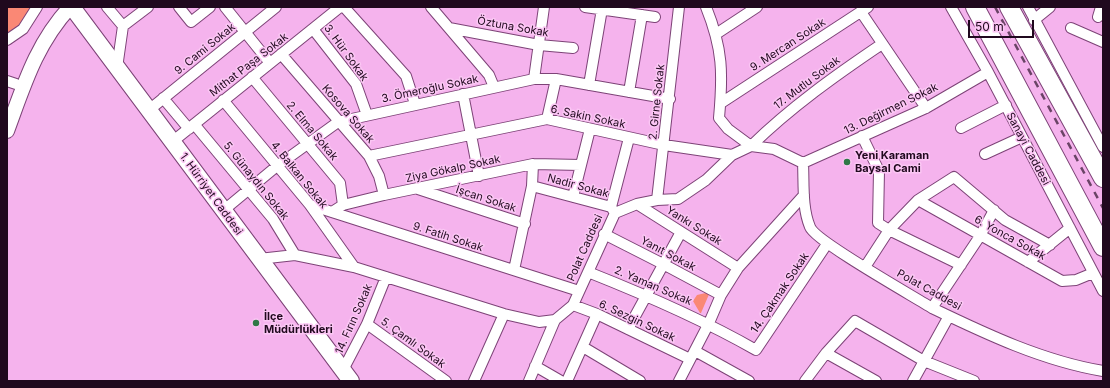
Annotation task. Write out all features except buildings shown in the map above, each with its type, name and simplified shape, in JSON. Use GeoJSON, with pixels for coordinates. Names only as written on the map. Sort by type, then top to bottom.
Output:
{"type":"FeatureCollection","features":[{"type":"Feature","properties":{"kind":"highway","name":"Sanayi Caddesi"},"geometry":{"type":"LineString","coordinates":[[975,7],[1103,247]]}},
{"type":"Feature","properties":{"kind":"highway"},"geometry":{"type":"LineString","coordinates":[[1009,7],[1103,178]]}},
{"type":"Feature","properties":{"kind":"main road"},"geometry":{"type":"LineString","coordinates":[[7,108],[12,83],[27,55],[60,7]]}},
{"type":"Feature","properties":{"kind":"main road"},"geometry":{"type":"LineString","coordinates":[[7,131],[34,58],[58,21],[71,7]]}},
{"type":"Feature","properties":{"kind":"main road","name":"1. Hürriyet Caddesi"},"geometry":{"type":"LineString","coordinates":[[71,7],[347,375]]}},
{"type":"Feature","properties":{"kind":"street"},"geometry":{"type":"LineString","coordinates":[[7,40],[23,29],[37,7]]}},
{"type":"Feature","properties":{"kind":"street"},"geometry":{"type":"LineString","coordinates":[[107,7],[122,26],[117,68]]}},
{"type":"Feature","properties":{"kind":"street"},"geometry":{"type":"LineString","coordinates":[[122,26],[148,7]]}},
{"type":"Feature","properties":{"kind":"street"},"geometry":{"type":"LineString","coordinates":[[179,7],[191,22],[210,7]]}},
{"type":"Feature","properties":{"kind":"street"},"geometry":{"type":"LineString","coordinates":[[225,7],[270,63]]}},
{"type":"Feature","properties":{"kind":"street","name":"9. Cami Sokak"},"geometry":{"type":"LineString","coordinates":[[149,110],[276,7]]}},
{"type":"Feature","properties":{"kind":"street","name":"Mithat Paşa Sokak"},"geometry":{"type":"LineString","coordinates":[[172,142],[340,7]]}},
{"type":"Feature","properties":{"kind":"street"},"geometry":{"type":"LineString","coordinates":[[344,7],[406,76],[415,104]]}},
{"type":"Feature","properties":{"kind":"street"},"geometry":{"type":"LineString","coordinates":[[431,7],[488,75],[494,87]]}},
{"type":"Feature","properties":{"kind":"street"},"geometry":{"type":"LineString","coordinates":[[534,79],[544,7]]}},
{"type":"Feature","properties":{"kind":"street"},"geometry":{"type":"LineString","coordinates":[[585,7],[656,17]]}},
{"type":"Feature","properties":{"kind":"street","name":"2. Girne Sokak"},"geometry":{"type":"LineString","coordinates":[[657,200],[670,99],[679,7]]}},
{"type":"Feature","properties":{"kind":"street"},"geometry":{"type":"LineString","coordinates":[[706,7],[716,34],[722,62],[719,118],[728,129],[751,146],[774,149],[803,163]]}},
{"type":"Feature","properties":{"kind":"street"},"geometry":{"type":"LineString","coordinates":[[716,34],[757,7]]}},
{"type":"Feature","properties":{"kind":"street","name":"Sanayi Caddesi"},"geometry":{"type":"LineString","coordinates":[[952,7],[1006,105],[1103,291]]}},
{"type":"Feature","properties":{"kind":"street"},"geometry":{"type":"LineString","coordinates":[[1028,7],[1103,147]]}},
{"type":"Feature","properties":{"kind":"street"},"geometry":{"type":"LineString","coordinates":[[1034,20],[1050,7]]}},
{"type":"Feature","properties":{"kind":"street"},"geometry":{"type":"LineString","coordinates":[[589,85],[602,9]]}},
{"type":"Feature","properties":{"kind":"street"},"geometry":{"type":"LineString","coordinates":[[865,9],[882,44],[926,108]]}},
{"type":"Feature","properties":{"kind":"street","name":"9. Mercan Sokak"},"geometry":{"type":"LineString","coordinates":[[721,103],[865,9]]}},
{"type":"Feature","properties":{"kind":"street"},"geometry":{"type":"LineString","coordinates":[[629,92],[642,15]]}},
{"type":"Feature","properties":{"kind":"street","name":"Öztuna Sokak"},"geometry":{"type":"LineString","coordinates":[[449,28],[539,44],[573,48]]}},
{"type":"Feature","properties":{"kind":"street"},"geometry":{"type":"LineString","coordinates":[[1071,28],[1103,42]]}},
{"type":"Feature","properties":{"kind":"street","name":"3. Hür Sokak"},"geometry":{"type":"LineString","coordinates":[[313,29],[356,84],[367,115]]}},
{"type":"Feature","properties":{"kind":"street","name":"17. Mutlu Sokak"},"geometry":{"type":"LineString","coordinates":[[751,146],[777,121],[832,77],[882,44]]}},
{"type":"Feature","properties":{"kind":"street","name":"Kosova Sokak"},"geometry":{"type":"LineString","coordinates":[[281,54],[338,122],[369,156],[379,176],[384,195]]}},
{"type":"Feature","properties":{"kind":"street","name":"13. Değirmen Sokak"},"geometry":{"type":"LineString","coordinates":[[803,163],[926,108],[988,72]]}},
{"type":"Feature","properties":{"kind":"street","name":"2. Elma Sokak"},"geometry":{"type":"LineString","coordinates":[[252,77],[340,182],[343,205]]}},
{"type":"Feature","properties":{"kind":"street","name":"3. Ömeroğlu Sokak"},"geometry":{"type":"LineString","coordinates":[[224,210],[277,166],[338,122],[534,79],[556,79],[670,99]]}},
{"type":"Feature","properties":{"kind":"street"},"geometry":{"type":"LineString","coordinates":[[547,119],[556,79]]}},
{"type":"Feature","properties":{"kind":"street"},"geometry":{"type":"LineString","coordinates":[[463,94],[479,176]]}},
{"type":"Feature","properties":{"kind":"street","name":"5. Günaydın Sokak"},"geometry":{"type":"LineString","coordinates":[[163,98],[249,188],[273,219],[295,255]]}},
{"type":"Feature","properties":{"kind":"street","name":"4. Balkan Sokak"},"geometry":{"type":"LineString","coordinates":[[223,100],[310,205],[354,267]]}},
{"type":"Feature","properties":{"kind":"street"},"geometry":{"type":"LineString","coordinates":[[961,128],[1006,105]]}},
{"type":"Feature","properties":{"kind":"street","name":"6. Sakin Sokak"},"geometry":{"type":"LineString","coordinates":[[369,156],[547,119],[664,145],[732,155]]}},
{"type":"Feature","properties":{"kind":"street"},"geometry":{"type":"LineString","coordinates":[[573,197],[590,129]]}},
{"type":"Feature","properties":{"kind":"street"},"geometry":{"type":"LineString","coordinates":[[862,136],[879,171],[878,223],[889,230],[961,265]]}},
{"type":"Feature","properties":{"kind":"street"},"geometry":{"type":"LineString","coordinates":[[985,154],[1022,137]]}},
{"type":"Feature","properties":{"kind":"street"},"geometry":{"type":"LineString","coordinates":[[613,210],[629,138]]}},
{"type":"Feature","properties":{"kind":"street","name":"Polat Caddesi"},"geometry":{"type":"LineString","coordinates":[[555,320],[573,305],[613,210],[657,200],[678,199],[706,180],[732,155],[751,146]]}},
{"type":"Feature","properties":{"kind":"street","name":"Polat Caddesi"},"geometry":{"type":"LineString","coordinates":[[803,163],[804,195],[810,228],[827,244],[932,308],[949,316],[1006,342],[1053,360],[1103,371]]}},
{"type":"Feature","properties":{"kind":"street"},"geometry":{"type":"LineString","coordinates":[[514,270],[532,186],[533,164]]}},
{"type":"Feature","properties":{"kind":"street","name":"Ziya Gökalp Sokak"},"geometry":{"type":"LineString","coordinates":[[332,212],[343,205],[384,195],[533,164],[581,165]]}},
{"type":"Feature","properties":{"kind":"street"},"geometry":{"type":"LineString","coordinates":[[865,267],[889,230],[918,200],[954,177],[1005,220],[1050,245]]}},
{"type":"Feature","properties":{"kind":"street","name":"Nadir Sokak"},"geometry":{"type":"LineString","coordinates":[[532,186],[613,210]]}},
{"type":"Feature","properties":{"kind":"street","name":"İşcan Sokak"},"geometry":{"type":"LineString","coordinates":[[418,189],[524,224]]}},
{"type":"Feature","properties":{"kind":"street"},"geometry":{"type":"LineString","coordinates":[[679,381],[709,323],[721,295],[738,268],[804,195]]}},
{"type":"Feature","properties":{"kind":"street","name":"6. Yonca Sokak"},"geometry":{"type":"LineString","coordinates":[[918,200],[1062,281],[1076,280],[1093,273]]}},
{"type":"Feature","properties":{"kind":"street","name":"Yankı Sokak"},"geometry":{"type":"LineString","coordinates":[[637,204],[738,268]]}},
{"type":"Feature","properties":{"kind":"street","name":"9. Fatih Sokak"},"geometry":{"type":"LineString","coordinates":[[310,205],[579,292]]}},
{"type":"Feature","properties":{"kind":"street"},"geometry":{"type":"LineString","coordinates":[[932,308],[980,236],[994,210]]}},
{"type":"Feature","properties":{"kind":"street"},"geometry":{"type":"LineString","coordinates":[[1028,262],[1070,228]]}},
{"type":"Feature","properties":{"kind":"street"},"geometry":{"type":"LineString","coordinates":[[628,329],[681,232]]}},
{"type":"Feature","properties":{"kind":"street","name":"Yanıt Sokak"},"geometry":{"type":"LineString","coordinates":[[604,234],[721,295]]}},
{"type":"Feature","properties":{"kind":"street","name":"14. Çakmak Sokak"},"geometry":{"type":"LineString","coordinates":[[709,323],[756,350],[827,244]]}},
{"type":"Feature","properties":{"kind":"street"},"geometry":{"type":"LineString","coordinates":[[259,259],[295,255],[354,267],[504,314],[539,322],[555,320]]}},
{"type":"Feature","properties":{"kind":"street","name":"2. Yaman Sokak"},"geometry":{"type":"LineString","coordinates":[[588,272],[646,295],[709,323]]}},
{"type":"Feature","properties":{"kind":"street","name":"14. Fırın Sokak"},"geometry":{"type":"LineString","coordinates":[[347,375],[386,277]]}},
{"type":"Feature","properties":{"kind":"street","name":"6. Sezgin Sokak"},"geometry":{"type":"LineString","coordinates":[[573,305],[692,355],[749,381]]}},
{"type":"Feature","properties":{"kind":"street"},"geometry":{"type":"LineString","coordinates":[[474,381],[504,314]]}},
{"type":"Feature","properties":{"kind":"street"},"geometry":{"type":"LineString","coordinates":[[567,381],[597,314]]}},
{"type":"Feature","properties":{"kind":"street"},"geometry":{"type":"LineString","coordinates":[[913,381],[949,316]]}},
{"type":"Feature","properties":{"kind":"street"},"geometry":{"type":"LineString","coordinates":[[529,381],[555,320]]}},
{"type":"Feature","properties":{"kind":"street"},"geometry":{"type":"LineString","coordinates":[[805,381],[826,353],[854,321],[924,361],[974,381]]}},
{"type":"Feature","properties":{"kind":"street","name":"5. Çamlı Sokak"},"geometry":{"type":"LineString","coordinates":[[367,324],[446,381]]}},
{"type":"Feature","properties":{"kind":"street"},"geometry":{"type":"LineString","coordinates":[[583,347],[640,381]]}},
{"type":"Feature","properties":{"kind":"street"},"geometry":{"type":"LineString","coordinates":[[826,353],[876,381]]}},
{"type":"Feature","properties":{"kind":"street"},"geometry":{"type":"LineString","coordinates":[[535,366],[560,381]]}},
{"type":"Feature","properties":{"kind":"shaded area"},"geometry":{"type":"Polygon","coordinates":[[[7,7],[34,7],[23,29],[7,40],[7,7]]]}},
{"type":"Feature","properties":{"kind":"shaded area"},"geometry":{"type":"Polygon","coordinates":[[[710,292],[700,313],[693,301],[697,295],[710,292]]]}},
{"type":"Feature","properties":{"kind":"railway"},"geometry":{"type":"LineString","coordinates":[[995,7],[1103,208]]}},
{"type":"Feature","properties":{"kind":"place","name":"Yeni Karaman Baysal Cami"},"geometry":{"type":"Point","coordinates":[847,162]}},
{"type":"Feature","properties":{"kind":"place","name":"İlçe Müdürlükleri"},"geometry":{"type":"Point","coordinates":[256,323]}}]}
